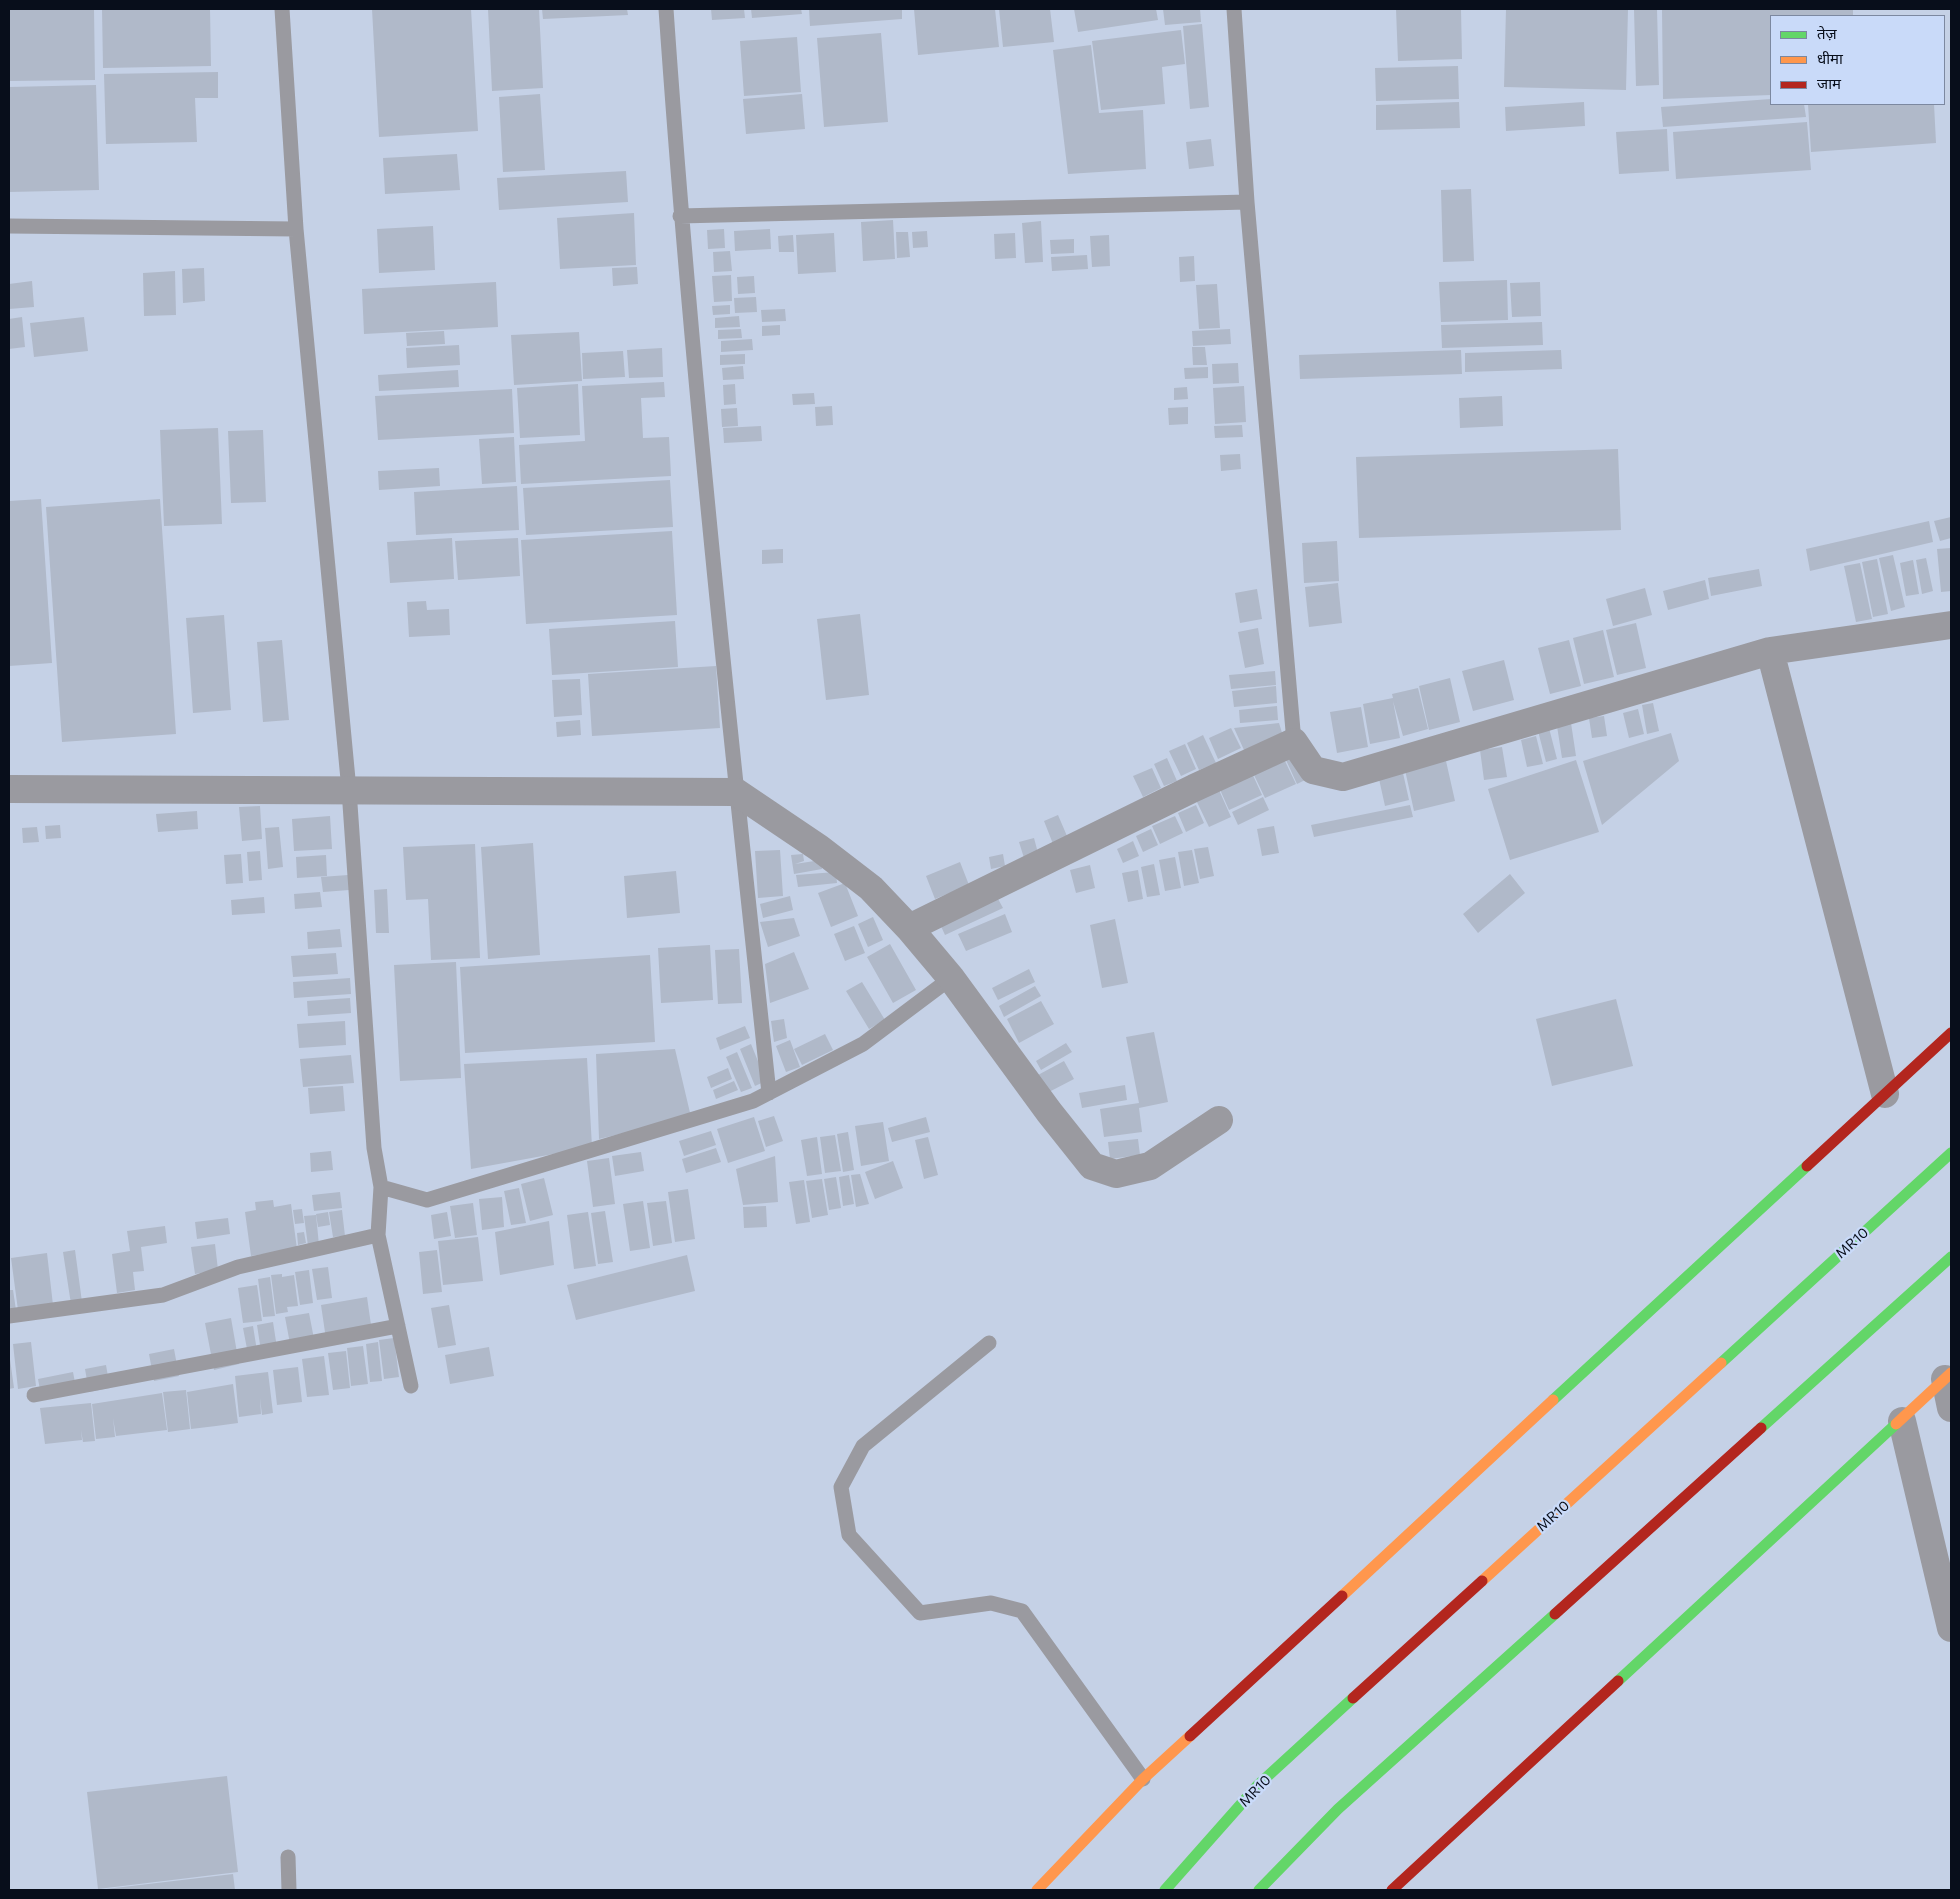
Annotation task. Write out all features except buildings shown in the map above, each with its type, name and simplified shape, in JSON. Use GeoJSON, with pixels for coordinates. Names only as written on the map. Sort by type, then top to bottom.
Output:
{"type":"FeatureCollection","features":[{"type":"Feature","properties":{"kind":"street"},"geometry":{"type":"LineString","coordinates":[[909,928],[1194,788],[1294,742],[1313,770],[1343,777],[1770,651],[1951,625]]}},
{"type":"Feature","properties":{"kind":"street"},"geometry":{"type":"LineString","coordinates":[[1770,651],[1885,1094]]}},
{"type":"Feature","properties":{"kind":"street"},"geometry":{"type":"LineString","coordinates":[[9,788],[736,792],[819,848],[871,888],[909,928],[951,978],[1049,1112],[1092,1166],[1116,1174],[1150,1166],[1220,1120]]}},
{"type":"Feature","properties":{"kind":"street"},"geometry":{"type":"LineString","coordinates":[[1037,1890],[1143,1779],[1951,1032]]}},
{"type":"Feature","properties":{"kind":"street","name":"MR10"},"geometry":{"type":"LineString","coordinates":[[1165,1890],[1258,1785],[1951,1153]]}},
{"type":"Feature","properties":{"kind":"street"},"geometry":{"type":"LineString","coordinates":[[1259,1890],[1338,1809],[1951,1256]]}},
{"type":"Feature","properties":{"kind":"street"},"geometry":{"type":"LineString","coordinates":[[1948,1376],[1951,1408]]}},
{"type":"Feature","properties":{"kind":"street"},"geometry":{"type":"LineString","coordinates":[[1392,1890],[1902,1421],[1948,1376]]}},
{"type":"Feature","properties":{"kind":"street"},"geometry":{"type":"LineString","coordinates":[[1902,1421],[1951,1628]]}},
{"type":"Feature","properties":{"kind":"lane"},"geometry":{"type":"LineString","coordinates":[[282,9],[296,228],[349,790],[374,1148],[381,1187],[378,1235],[411,1386]]}},
{"type":"Feature","properties":{"kind":"lane"},"geometry":{"type":"LineString","coordinates":[[666,9],[680,216],[736,792],[769,1093]]}},
{"type":"Feature","properties":{"kind":"lane"},"geometry":{"type":"LineString","coordinates":[[1234,9],[1247,202],[1294,742]]}},
{"type":"Feature","properties":{"kind":"lane"},"geometry":{"type":"LineString","coordinates":[[680,216],[1247,202]]}},
{"type":"Feature","properties":{"kind":"lane"},"geometry":{"type":"LineString","coordinates":[[9,226],[296,228]]}},
{"type":"Feature","properties":{"kind":"lane"},"geometry":{"type":"LineString","coordinates":[[381,1187],[428,1200],[753,1101],[863,1044],[951,978]]}},
{"type":"Feature","properties":{"kind":"lane"},"geometry":{"type":"LineString","coordinates":[[9,1316],[163,1295],[238,1267],[378,1235]]}},
{"type":"Feature","properties":{"kind":"lane"},"geometry":{"type":"LineString","coordinates":[[34,1396],[398,1326]]}},
{"type":"Feature","properties":{"kind":"lane"},"geometry":{"type":"LineString","coordinates":[[989,1343],[864,1446],[842,1486],[849,1535],[920,1613],[991,1603],[1022,1611],[1143,1779]]}},
{"type":"Feature","properties":{"kind":"lane"},"geometry":{"type":"LineString","coordinates":[[288,1857],[289,1890]]}},
{"type":"Feature","properties":{"kind":"traffic: fast"},"geometry":{"type":"LineString","coordinates":[[1721,1363],[1951,1153]]}},
{"type":"Feature","properties":{"kind":"traffic: fast"},"geometry":{"type":"LineString","coordinates":[[1553,1400],[1807,1166]]}},
{"type":"Feature","properties":{"kind":"traffic: fast"},"geometry":{"type":"LineString","coordinates":[[1761,1428],[1951,1257]]}},
{"type":"Feature","properties":{"kind":"traffic: fast"},"geometry":{"type":"LineString","coordinates":[[1618,1681],[1896,1424]]}},
{"type":"Feature","properties":{"kind":"traffic: fast"},"geometry":{"type":"LineString","coordinates":[[1259,1890],[1338,1809],[1555,1614]]}},
{"type":"Feature","properties":{"kind":"traffic: fast"},"geometry":{"type":"LineString","coordinates":[[1165,1890],[1258,1785],[1353,1698]]}},
{"type":"Feature","properties":{"kind":"traffic: slow"},"geometry":{"type":"LineString","coordinates":[[1482,1581],[1721,1363]]}},
{"type":"Feature","properties":{"kind":"traffic: slow"},"geometry":{"type":"LineString","coordinates":[[1896,1424],[1951,1373]]}},
{"type":"Feature","properties":{"kind":"traffic: slow"},"geometry":{"type":"LineString","coordinates":[[1342,1596],[1553,1400]]}},
{"type":"Feature","properties":{"kind":"traffic: slow"},"geometry":{"type":"LineString","coordinates":[[1037,1890],[1143,1779],[1190,1736]]}},
{"type":"Feature","properties":{"kind":"traffic: jam"},"geometry":{"type":"LineString","coordinates":[[1807,1166],[1951,1033]]}},
{"type":"Feature","properties":{"kind":"traffic: jam"},"geometry":{"type":"LineString","coordinates":[[1555,1614],[1761,1428]]}},
{"type":"Feature","properties":{"kind":"traffic: jam"},"geometry":{"type":"LineString","coordinates":[[1353,1698],[1482,1581]]}},
{"type":"Feature","properties":{"kind":"traffic: jam"},"geometry":{"type":"LineString","coordinates":[[1190,1736],[1342,1596]]}},
{"type":"Feature","properties":{"kind":"traffic: jam"},"geometry":{"type":"LineString","coordinates":[[1392,1890],[1618,1681]]}}]}
